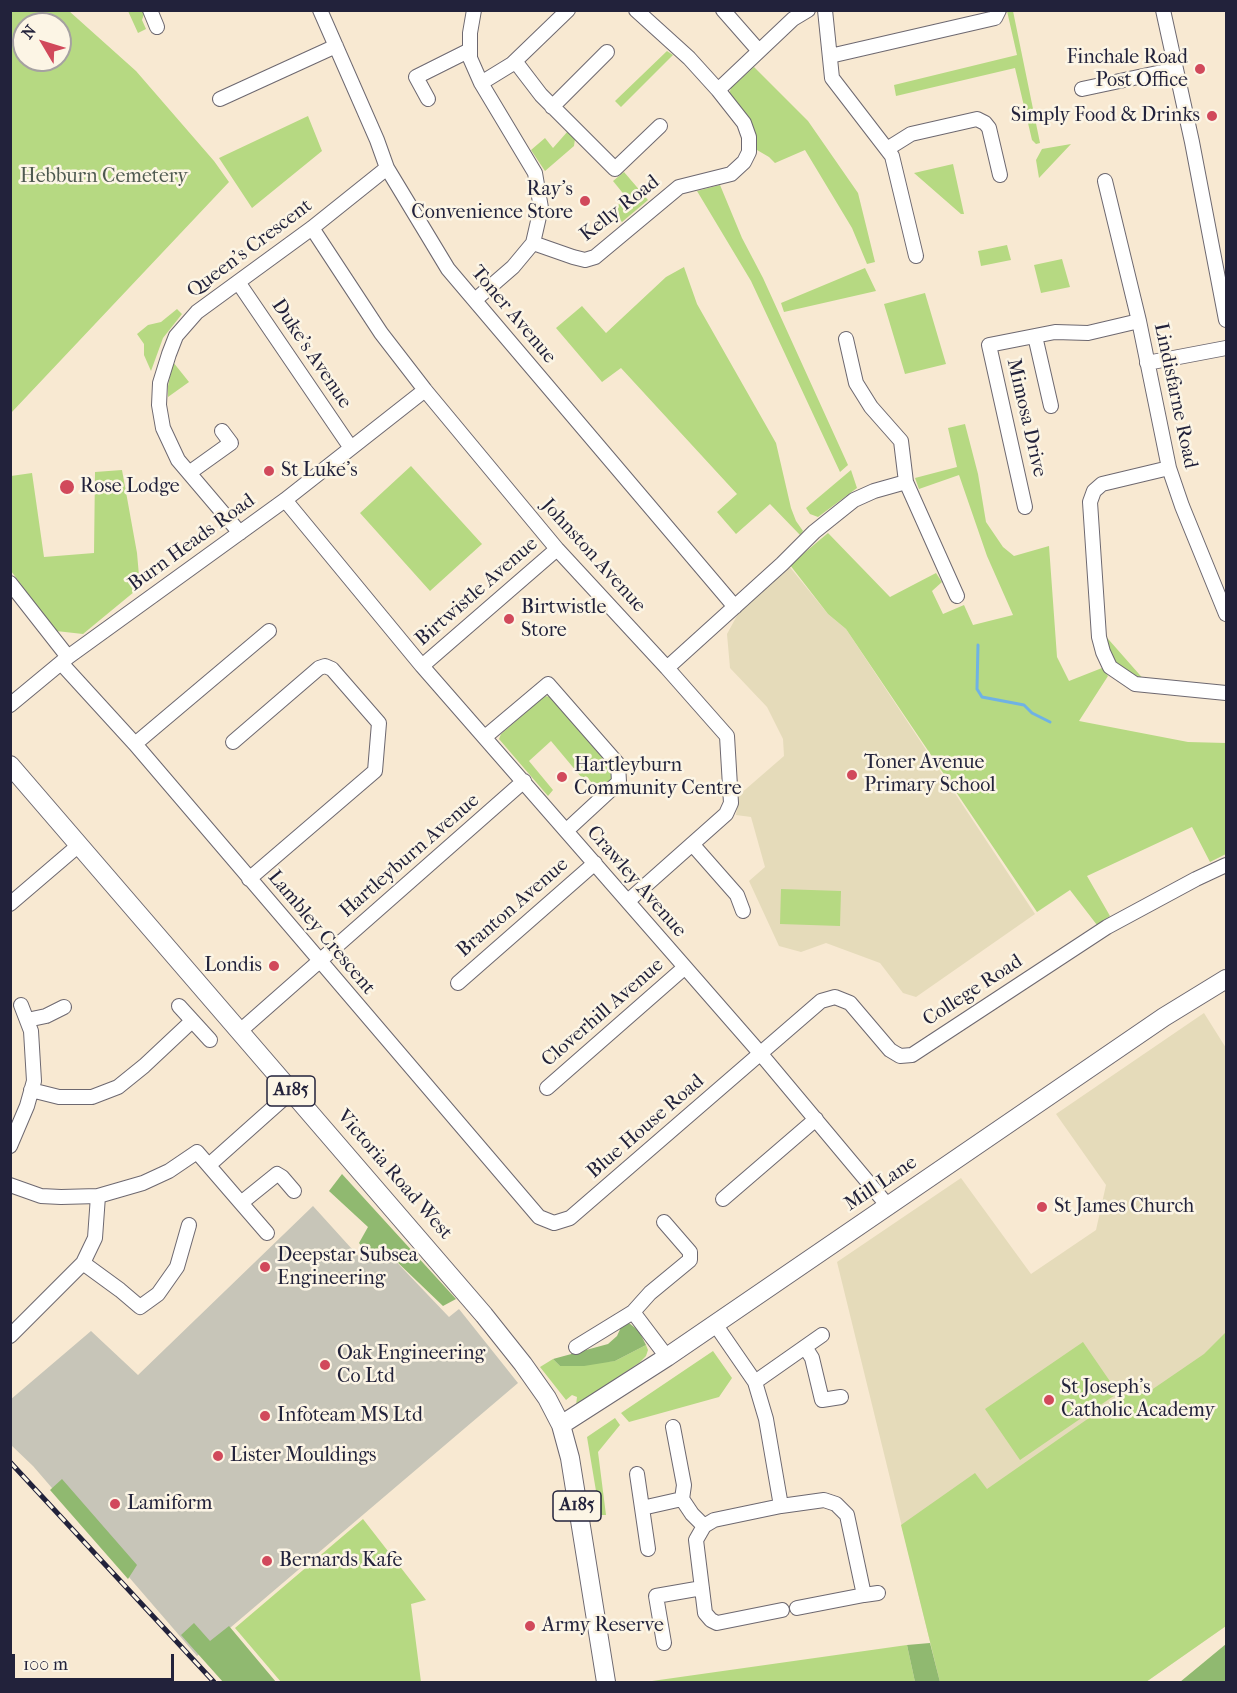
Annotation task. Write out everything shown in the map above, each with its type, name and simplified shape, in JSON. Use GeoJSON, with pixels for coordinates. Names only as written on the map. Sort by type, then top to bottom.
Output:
{"type":"FeatureCollection","features":[{"type":"Feature","properties":{"kind":"main road","name":"Victoria Road West"},"geometry":{"type":"LineString","coordinates":[[10,765],[292,1091],[523,1364],[547,1398],[561,1425],[570,1458],[606,1683]]}},
{"type":"Feature","properties":{"kind":"main road","name":"Mill Lane"},"geometry":{"type":"LineString","coordinates":[[561,1425],[667,1357],[1164,1017],[1227,979]]}},
{"type":"Feature","properties":{"kind":"street"},"geometry":{"type":"LineString","coordinates":[[150,10],[157,27]]}},
{"type":"Feature","properties":{"kind":"street","name":"Toner Avenue"},"geometry":{"type":"LineString","coordinates":[[320,10],[387,168],[448,269],[735,608]]}},
{"type":"Feature","properties":{"kind":"street"},"geometry":{"type":"LineString","coordinates":[[474,10],[470,33],[470,58],[481,83],[535,173],[541,207],[533,243],[513,267],[475,300]]}},
{"type":"Feature","properties":{"kind":"street"},"geometry":{"type":"LineString","coordinates":[[481,83],[515,61],[568,10]]}},
{"type":"Feature","properties":{"kind":"street","name":"Kelly Road"},"geometry":{"type":"LineString","coordinates":[[533,243],[585,260],[595,257],[680,187],[732,174],[744,162],[749,152],[749,137],[744,123],[718,90],[689,58],[636,10]]}},
{"type":"Feature","properties":{"kind":"street"},"geometry":{"type":"LineString","coordinates":[[723,10],[759,51]]}},
{"type":"Feature","properties":{"kind":"street"},"geometry":{"type":"LineString","coordinates":[[718,90],[793,19],[808,10]]}},
{"type":"Feature","properties":{"kind":"street"},"geometry":{"type":"LineString","coordinates":[[825,10],[832,78],[892,156],[916,256]]}},
{"type":"Feature","properties":{"kind":"street"},"geometry":{"type":"LineString","coordinates":[[830,56],[994,18],[999,10]]}},
{"type":"Feature","properties":{"kind":"street"},"geometry":{"type":"LineString","coordinates":[[1163,10],[1227,320]]}},
{"type":"Feature","properties":{"kind":"street"},"geometry":{"type":"LineString","coordinates":[[220,99],[336,46]]}},
{"type":"Feature","properties":{"kind":"street"},"geometry":{"type":"LineString","coordinates":[[428,99],[417,77],[470,51]]}},
{"type":"Feature","properties":{"kind":"street"},"geometry":{"type":"LineString","coordinates":[[552,107],[607,52]]}},
{"type":"Feature","properties":{"kind":"street"},"geometry":{"type":"LineString","coordinates":[[515,61],[552,107],[615,169],[660,126]]}},
{"type":"Feature","properties":{"kind":"street"},"geometry":{"type":"LineString","coordinates":[[1082,89],[1176,69]]}},
{"type":"Feature","properties":{"kind":"street"},"geometry":{"type":"LineString","coordinates":[[887,149],[911,134],[977,119],[989,128],[999,175]]}},
{"type":"Feature","properties":{"kind":"street","name":"Queen's Crescent"},"geometry":{"type":"LineString","coordinates":[[240,533],[178,460],[163,428],[159,405],[160,383],[176,336],[197,312],[312,228],[387,168]]}},
{"type":"Feature","properties":{"kind":"street","name":"Lindisfarne Road"},"geometry":{"type":"LineString","coordinates":[[1105,181],[1139,321],[1169,468],[1182,506],[1227,614]]}},
{"type":"Feature","properties":{"kind":"street","name":"Johnston Avenue"},"geometry":{"type":"LineString","coordinates":[[312,228],[381,333],[425,390],[557,549],[668,668],[727,736],[731,803],[726,814],[628,901]]}},
{"type":"Feature","properties":{"kind":"street","name":"Duke's Avenue"},"geometry":{"type":"LineString","coordinates":[[238,282],[351,448]]}},
{"type":"Feature","properties":{"kind":"street","name":"Mimosa Drive"},"geometry":{"type":"LineString","coordinates":[[1025,507],[989,345],[1055,332],[1088,333],[1139,321]]}},
{"type":"Feature","properties":{"kind":"street"},"geometry":{"type":"LineString","coordinates":[[1035,336],[1051,406]]}},
{"type":"Feature","properties":{"kind":"street"},"geometry":{"type":"LineString","coordinates":[[846,339],[856,383],[870,407],[901,441],[906,482],[957,596]]}},
{"type":"Feature","properties":{"kind":"street"},"geometry":{"type":"LineString","coordinates":[[1147,363],[1227,348]]}},
{"type":"Feature","properties":{"kind":"street","name":"Burn Heads Road"},"geometry":{"type":"LineString","coordinates":[[10,705],[65,660],[285,500],[425,390]]}},
{"type":"Feature","properties":{"kind":"street"},"geometry":{"type":"LineString","coordinates":[[189,473],[231,443],[222,431]]}},
{"type":"Feature","properties":{"kind":"street"},"geometry":{"type":"LineString","coordinates":[[1169,468],[1102,484],[1094,491],[1090,501],[1099,637],[1110,667],[1135,684],[1227,693]]}},
{"type":"Feature","properties":{"kind":"street"},"geometry":{"type":"LineString","coordinates":[[668,668],[814,532],[854,500],[874,491],[906,482]]}},
{"type":"Feature","properties":{"kind":"street","name":"Crawley Avenue"},"geometry":{"type":"LineString","coordinates":[[285,500],[422,666],[760,1053],[888,1206]]}},
{"type":"Feature","properties":{"kind":"street","name":"Birtwistle Avenue"},"geometry":{"type":"LineString","coordinates":[[422,666],[557,549]]}},
{"type":"Feature","properties":{"kind":"street","name":"Lambley Crescent"},"geometry":{"type":"LineString","coordinates":[[10,583],[65,660],[249,879],[539,1216],[554,1223]]}},
{"type":"Feature","properties":{"kind":"street"},"geometry":{"type":"LineString","coordinates":[[135,744],[269,631]]}},
{"type":"Feature","properties":{"kind":"street"},"geometry":{"type":"LineString","coordinates":[[233,742],[319,668],[325,666],[332,669],[379,723],[375,771],[249,879]]}},
{"type":"Feature","properties":{"kind":"street"},"geometry":{"type":"LineString","coordinates":[[485,737],[548,684],[618,764],[620,782],[567,831]]}},
{"type":"Feature","properties":{"kind":"street","name":"Hartleyburn Avenue"},"geometry":{"type":"LineString","coordinates":[[240,1031],[524,781]]}},
{"type":"Feature","properties":{"kind":"street"},"geometry":{"type":"LineString","coordinates":[[10,904],[79,845]]}},
{"type":"Feature","properties":{"kind":"street"},"geometry":{"type":"LineString","coordinates":[[693,845],[737,895],[743,910]]}},
{"type":"Feature","properties":{"kind":"street","name":"Branton Avenue"},"geometry":{"type":"LineString","coordinates":[[458,982],[595,863]]}},
{"type":"Feature","properties":{"kind":"street","name":"College Road"},"geometry":{"type":"LineString","coordinates":[[760,1053],[821,1001],[835,997],[850,1003],[890,1050],[900,1056],[912,1055],[1107,927],[1227,865]]}},
{"type":"Feature","properties":{"kind":"street","name":"Cloverhill Avenue"},"geometry":{"type":"LineString","coordinates":[[547,1088],[684,968]]}},
{"type":"Feature","properties":{"kind":"street"},"geometry":{"type":"LineString","coordinates":[[10,1146],[27,1106],[34,1081],[31,1031],[21,1005]]}},
{"type":"Feature","properties":{"kind":"street"},"geometry":{"type":"LineString","coordinates":[[179,1006],[210,1040]]}},
{"type":"Feature","properties":{"kind":"street"},"geometry":{"type":"LineString","coordinates":[[27,1020],[46,1016],[64,1008]]}},
{"type":"Feature","properties":{"kind":"street"},"geometry":{"type":"LineString","coordinates":[[32,1090],[59,1097],[92,1097],[117,1087],[144,1066],[192,1021]]}},
{"type":"Feature","properties":{"kind":"street","name":"Blue House Road"},"geometry":{"type":"LineString","coordinates":[[554,1223],[570,1218],[760,1053]]}},
{"type":"Feature","properties":{"kind":"street"},"geometry":{"type":"LineString","coordinates":[[209,1165],[292,1091]]}},
{"type":"Feature","properties":{"kind":"street"},"geometry":{"type":"LineString","coordinates":[[723,1199],[816,1119]]}},
{"type":"Feature","properties":{"kind":"street"},"geometry":{"type":"LineString","coordinates":[[10,1185],[41,1196],[99,1196],[142,1183],[169,1171],[197,1152],[267,1233]]}},
{"type":"Feature","properties":{"kind":"street"},"geometry":{"type":"LineString","coordinates":[[241,1203],[277,1174],[294,1191]]}},
{"type":"Feature","properties":{"kind":"street"},"geometry":{"type":"LineString","coordinates":[[10,1336],[83,1263],[95,1238],[99,1196]]}},
{"type":"Feature","properties":{"kind":"street"},"geometry":{"type":"LineString","coordinates":[[576,1347],[633,1312],[650,1293],[690,1260],[690,1252],[664,1221]]}},
{"type":"Feature","properties":{"kind":"street"},"geometry":{"type":"LineString","coordinates":[[83,1263],[140,1307],[158,1294],[177,1267],[189,1224]]}},
{"type":"Feature","properties":{"kind":"street"},"geometry":{"type":"LineString","coordinates":[[633,1312],[667,1357]]}},
{"type":"Feature","properties":{"kind":"street"},"geometry":{"type":"LineString","coordinates":[[715,1324],[755,1382],[766,1419],[781,1506]]}},
{"type":"Feature","properties":{"kind":"street"},"geometry":{"type":"LineString","coordinates":[[755,1382],[822,1335]]}},
{"type":"Feature","properties":{"kind":"street"},"geometry":{"type":"LineString","coordinates":[[805,1347],[812,1358],[815,1401],[841,1397]]}},
{"type":"Feature","properties":{"kind":"street"},"geometry":{"type":"LineString","coordinates":[[673,1427],[684,1485],[682,1499],[704,1526]]}},
{"type":"Feature","properties":{"kind":"street"},"geometry":{"type":"LineString","coordinates":[[637,1474],[648,1549]]}},
{"type":"Feature","properties":{"kind":"street"},"geometry":{"type":"LineString","coordinates":[[642,1508],[682,1499]]}},
{"type":"Feature","properties":{"kind":"street"},"geometry":{"type":"LineString","coordinates":[[782,1610],[717,1623],[711,1620],[705,1613],[696,1540],[704,1526],[714,1520],[781,1506],[824,1500],[836,1504],[847,1515],[864,1595]]}},
{"type":"Feature","properties":{"kind":"street"},"geometry":{"type":"LineString","coordinates":[[664,1643],[656,1596],[702,1588]]}},
{"type":"Feature","properties":{"kind":"street"},"geometry":{"type":"LineString","coordinates":[[797,1608],[878,1593]]}},
{"type":"Feature","properties":{"kind":"shaded area","name":"Toner Avenue Primary School"},"geometry":{"type":"Polygon","coordinates":[[[789,566],[828,614],[846,629],[1035,914],[916,997],[903,993],[880,963],[826,943],[801,952],[779,946],[749,881],[765,867],[751,817],[736,815],[739,795],[784,756],[783,739],[767,707],[730,668],[727,634],[739,612],[789,566]]]}},
{"type":"Feature","properties":{"kind":"shaded area","name":"St Joseph's Catholic Academy"},"geometry":{"type":"Polygon","coordinates":[[[1204,1013],[1226,1048],[1226,1626],[1146,1682],[940,1682],[837,1262],[961,1178],[1031,1274],[1096,1230],[1106,1185],[1056,1114],[1204,1013]]]}},
{"type":"Feature","properties":{"kind":"shaded area"},"geometry":{"type":"Polygon","coordinates":[[[313,1206],[361,1259],[385,1250],[449,1317],[459,1309],[518,1383],[197,1656],[33,1466],[11,1445],[10,1400],[91,1331],[138,1375],[313,1206]]]}},
{"type":"Feature","properties":{"kind":"green space","name":"Hebburn Cemetery"},"geometry":{"type":"Polygon","coordinates":[[[11,10],[70,12],[12,12],[12,72],[72,72],[72,14],[136,71],[214,161],[229,182],[11,413],[11,10]]]}},
{"type":"Feature","properties":{"kind":"green space"},"geometry":{"type":"Polygon","coordinates":[[[128,11],[143,11],[142,20],[146,29],[138,33],[128,11]]]}},
{"type":"Feature","properties":{"kind":"green space"},"geometry":{"type":"Polygon","coordinates":[[[1007,11],[1013,11],[1040,143],[1036,144],[1032,140],[1015,68],[896,96],[894,85],[1017,55],[1007,11]]]}},
{"type":"Feature","properties":{"kind":"green space"},"geometry":{"type":"Polygon","coordinates":[[[667,51],[673,55],[621,107],[615,101],[667,51]]]}},
{"type":"Feature","properties":{"kind":"green space"},"geometry":{"type":"Polygon","coordinates":[[[754,67],[808,121],[858,193],[875,262],[867,264],[852,228],[805,150],[775,163],[757,150],[753,127],[729,94],[731,88],[754,67]]]}},
{"type":"Feature","properties":{"kind":"green space"},"geometry":{"type":"Polygon","coordinates":[[[308,116],[322,151],[252,208],[219,158],[308,116]]]}},
{"type":"Feature","properties":{"kind":"green space"},"geometry":{"type":"Polygon","coordinates":[[[568,131],[575,139],[574,146],[545,171],[531,150],[545,138],[553,148],[568,131]]]}},
{"type":"Feature","properties":{"kind":"green space"},"geometry":{"type":"Polygon","coordinates":[[[1071,144],[1039,178],[1036,160],[1042,149],[1071,144]]]}},
{"type":"Feature","properties":{"kind":"green space"},"geometry":{"type":"Polygon","coordinates":[[[953,164],[964,214],[961,214],[914,173],[953,164]]]}},
{"type":"Feature","properties":{"kind":"green space"},"geometry":{"type":"Polygon","coordinates":[[[624,172],[648,200],[622,222],[612,211],[626,197],[613,181],[624,172]]]}},
{"type":"Feature","properties":{"kind":"green space"},"geometry":{"type":"Polygon","coordinates":[[[720,185],[742,238],[763,278],[848,465],[840,472],[751,281],[697,191],[720,185]]]}},
{"type":"Feature","properties":{"kind":"green space"},"geometry":{"type":"Polygon","coordinates":[[[1007,245],[1011,260],[981,266],[978,251],[1007,245]]]}},
{"type":"Feature","properties":{"kind":"green space"},"geometry":{"type":"Polygon","coordinates":[[[1062,259],[1070,287],[1041,293],[1034,265],[1062,259]]]}},
{"type":"Feature","properties":{"kind":"green space"},"geometry":{"type":"Polygon","coordinates":[[[684,267],[697,304],[776,443],[791,508],[803,531],[800,535],[770,504],[736,534],[717,512],[737,494],[621,368],[602,382],[556,328],[582,306],[606,333],[666,277],[684,267]]]}},
{"type":"Feature","properties":{"kind":"green space"},"geometry":{"type":"Polygon","coordinates":[[[865,268],[876,291],[784,312],[781,303],[865,268]]]}},
{"type":"Feature","properties":{"kind":"green space"},"geometry":{"type":"Polygon","coordinates":[[[925,293],[946,364],[905,374],[884,304],[925,293]]]}},
{"type":"Feature","properties":{"kind":"green space"},"geometry":{"type":"Polygon","coordinates":[[[177,309],[182,314],[163,338],[151,371],[144,355],[144,344],[137,334],[148,325],[161,322],[177,309]]]}},
{"type":"Feature","properties":{"kind":"green space"},"geometry":{"type":"Polygon","coordinates":[[[173,362],[189,382],[168,397],[168,386],[173,362]]]}},
{"type":"Feature","properties":{"kind":"green space"},"geometry":{"type":"Polygon","coordinates":[[[965,424],[978,474],[986,522],[1003,547],[1014,556],[1049,546],[1057,657],[1069,681],[1102,668],[1108,676],[1079,721],[1188,742],[1226,743],[1226,854],[1210,862],[1192,827],[1087,876],[1110,916],[1097,925],[1070,890],[1037,912],[846,629],[828,614],[790,565],[828,533],[890,597],[936,573],[942,582],[932,591],[943,614],[964,605],[973,625],[1013,615],[987,556],[959,475],[919,489],[915,478],[957,467],[948,428],[965,424]]]}},
{"type":"Feature","properties":{"kind":"green space"},"geometry":{"type":"Polygon","coordinates":[[[411,466],[482,544],[430,591],[360,513],[411,466]]]}},
{"type":"Feature","properties":{"kind":"green space"},"geometry":{"type":"Polygon","coordinates":[[[122,470],[137,553],[140,587],[83,634],[56,631],[11,571],[11,476],[32,473],[44,557],[94,553],[95,472],[122,470]]]}},
{"type":"Feature","properties":{"kind":"green space"},"geometry":{"type":"Polygon","coordinates":[[[851,470],[857,488],[818,517],[810,514],[806,508],[851,470]]]}},
{"type":"Feature","properties":{"kind":"green space"},"geometry":{"type":"Polygon","coordinates":[[[1102,632],[1146,682],[1132,678],[1113,662],[1102,632]]]}},
{"type":"Feature","properties":{"kind":"green space"},"geometry":{"type":"Polygon","coordinates":[[[545,696],[551,697],[612,767],[614,779],[600,792],[586,776],[582,778],[551,741],[529,761],[553,790],[548,796],[499,739],[501,734],[545,696]]]}},
{"type":"Feature","properties":{"kind":"green space"},"geometry":{"type":"Polygon","coordinates":[[[781,889],[841,891],[840,926],[780,924],[781,889]]]}},
{"type":"Feature","properties":{"kind":"green space"},"geometry":{"type":"Polygon","coordinates":[[[342,1174],[456,1299],[443,1306],[394,1259],[373,1260],[359,1243],[368,1227],[329,1191],[342,1174]]]}},
{"type":"Feature","properties":{"kind":"green space"},"geometry":{"type":"Polygon","coordinates":[[[629,1323],[639,1331],[646,1345],[615,1361],[584,1366],[560,1366],[553,1359],[608,1344],[617,1336],[622,1325],[629,1323]]]}},
{"type":"Feature","properties":{"kind":"green space"},"geometry":{"type":"Polygon","coordinates":[[[1226,1332],[1226,1626],[1146,1682],[940,1682],[901,1525],[975,1473],[987,1489],[1122,1395],[1147,1393],[1204,1354],[1226,1332]]]}},
{"type":"Feature","properties":{"kind":"green space"},"geometry":{"type":"Polygon","coordinates":[[[1083,1342],[1118,1393],[1020,1460],[985,1409],[1083,1342]]]}},
{"type":"Feature","properties":{"kind":"green space"},"geometry":{"type":"Polygon","coordinates":[[[646,1345],[648,1350],[646,1356],[639,1363],[576,1405],[577,1397],[572,1395],[566,1400],[540,1367],[553,1359],[560,1366],[615,1361],[646,1345]]]}},
{"type":"Feature","properties":{"kind":"green space"},"geometry":{"type":"Polygon","coordinates":[[[713,1351],[732,1378],[719,1397],[629,1422],[621,1413],[713,1351]]]}},
{"type":"Feature","properties":{"kind":"green space"},"geometry":{"type":"Polygon","coordinates":[[[615,1418],[620,1425],[598,1452],[606,1515],[600,1515],[587,1437],[615,1418]]]}},
{"type":"Feature","properties":{"kind":"green space"},"geometry":{"type":"Polygon","coordinates":[[[62,1479],[137,1565],[128,1579],[50,1490],[62,1479]]]}},
{"type":"Feature","properties":{"kind":"green space"},"geometry":{"type":"Polygon","coordinates":[[[363,1519],[426,1600],[411,1604],[421,1682],[281,1682],[235,1628],[363,1519]]]}},
{"type":"Feature","properties":{"kind":"green space"},"geometry":{"type":"Polygon","coordinates":[[[194,1623],[210,1641],[229,1626],[276,1682],[223,1682],[181,1635],[194,1623]]]}},
{"type":"Feature","properties":{"kind":"green space"},"geometry":{"type":"Polygon","coordinates":[[[930,1643],[940,1682],[915,1682],[907,1645],[930,1643]]]}},
{"type":"Feature","properties":{"kind":"green space"},"geometry":{"type":"Polygon","coordinates":[[[1226,1644],[1226,1682],[1180,1682],[1226,1644]]]}},
{"type":"Feature","properties":{"kind":"green space"},"geometry":{"type":"Polygon","coordinates":[[[907,1645],[915,1682],[652,1682],[652,1681],[907,1645]]]}},
{"type":"Feature","properties":{"kind":"waterway"},"geometry":{"type":"LineString","coordinates":[[978,645],[977,689],[982,697],[1024,705],[1032,713],[1050,722]]}},
{"type":"Feature","properties":{"kind":"railway"},"geometry":{"type":"LineString","coordinates":[[10,1462],[214,1682]]}},
{"type":"Feature","properties":{"kind":"place","name":"Finchale Road Post Office"},"geometry":{"type":"Point","coordinates":[1200,69]}},
{"type":"Feature","properties":{"kind":"place","name":"Simply Food & Drinks"},"geometry":{"type":"Point","coordinates":[1212,116]}},
{"type":"Feature","properties":{"kind":"place","name":"Ray's Convenience Store"},"geometry":{"type":"Point","coordinates":[585,201]}},
{"type":"Feature","properties":{"kind":"place","name":"St Luke's"},"geometry":{"type":"Point","coordinates":[269,471]}},
{"type":"Feature","properties":{"kind":"place","name":"Rose Lodge"},"geometry":{"type":"Point","coordinates":[67,487]}},
{"type":"Feature","properties":{"kind":"place","name":"Birtwistle Store"},"geometry":{"type":"Point","coordinates":[509,619]}},
{"type":"Feature","properties":{"kind":"place","name":"Toner Avenue Primary School"},"geometry":{"type":"Point","coordinates":[852,775]}},
{"type":"Feature","properties":{"kind":"place","name":"Hartleyburn Community Centre"},"geometry":{"type":"Point","coordinates":[562,777]}},
{"type":"Feature","properties":{"kind":"place","name":"Londis"},"geometry":{"type":"Point","coordinates":[274,966]}},
{"type":"Feature","properties":{"kind":"place","name":"St James Church"},"geometry":{"type":"Point","coordinates":[1042,1207]}},
{"type":"Feature","properties":{"kind":"place","name":"Deepstar Subsea Engineering"},"geometry":{"type":"Point","coordinates":[265,1267]}},
{"type":"Feature","properties":{"kind":"place","name":"Oak Engineering Co Ltd"},"geometry":{"type":"Point","coordinates":[325,1365]}},
{"type":"Feature","properties":{"kind":"place","name":"St Joseph's Catholic Academy"},"geometry":{"type":"Point","coordinates":[1049,1400]}},
{"type":"Feature","properties":{"kind":"place","name":"Infoteam MS Ltd"},"geometry":{"type":"Point","coordinates":[265,1416]}},
{"type":"Feature","properties":{"kind":"place","name":"Lister Mouldings"},"geometry":{"type":"Point","coordinates":[218,1456]}},
{"type":"Feature","properties":{"kind":"place","name":"Lamiform"},"geometry":{"type":"Point","coordinates":[115,1504]}},
{"type":"Feature","properties":{"kind":"place","name":"Bernards Kafe"},"geometry":{"type":"Point","coordinates":[267,1561]}},
{"type":"Feature","properties":{"kind":"place","name":"Army Reserve"},"geometry":{"type":"Point","coordinates":[530,1626]}}]}
